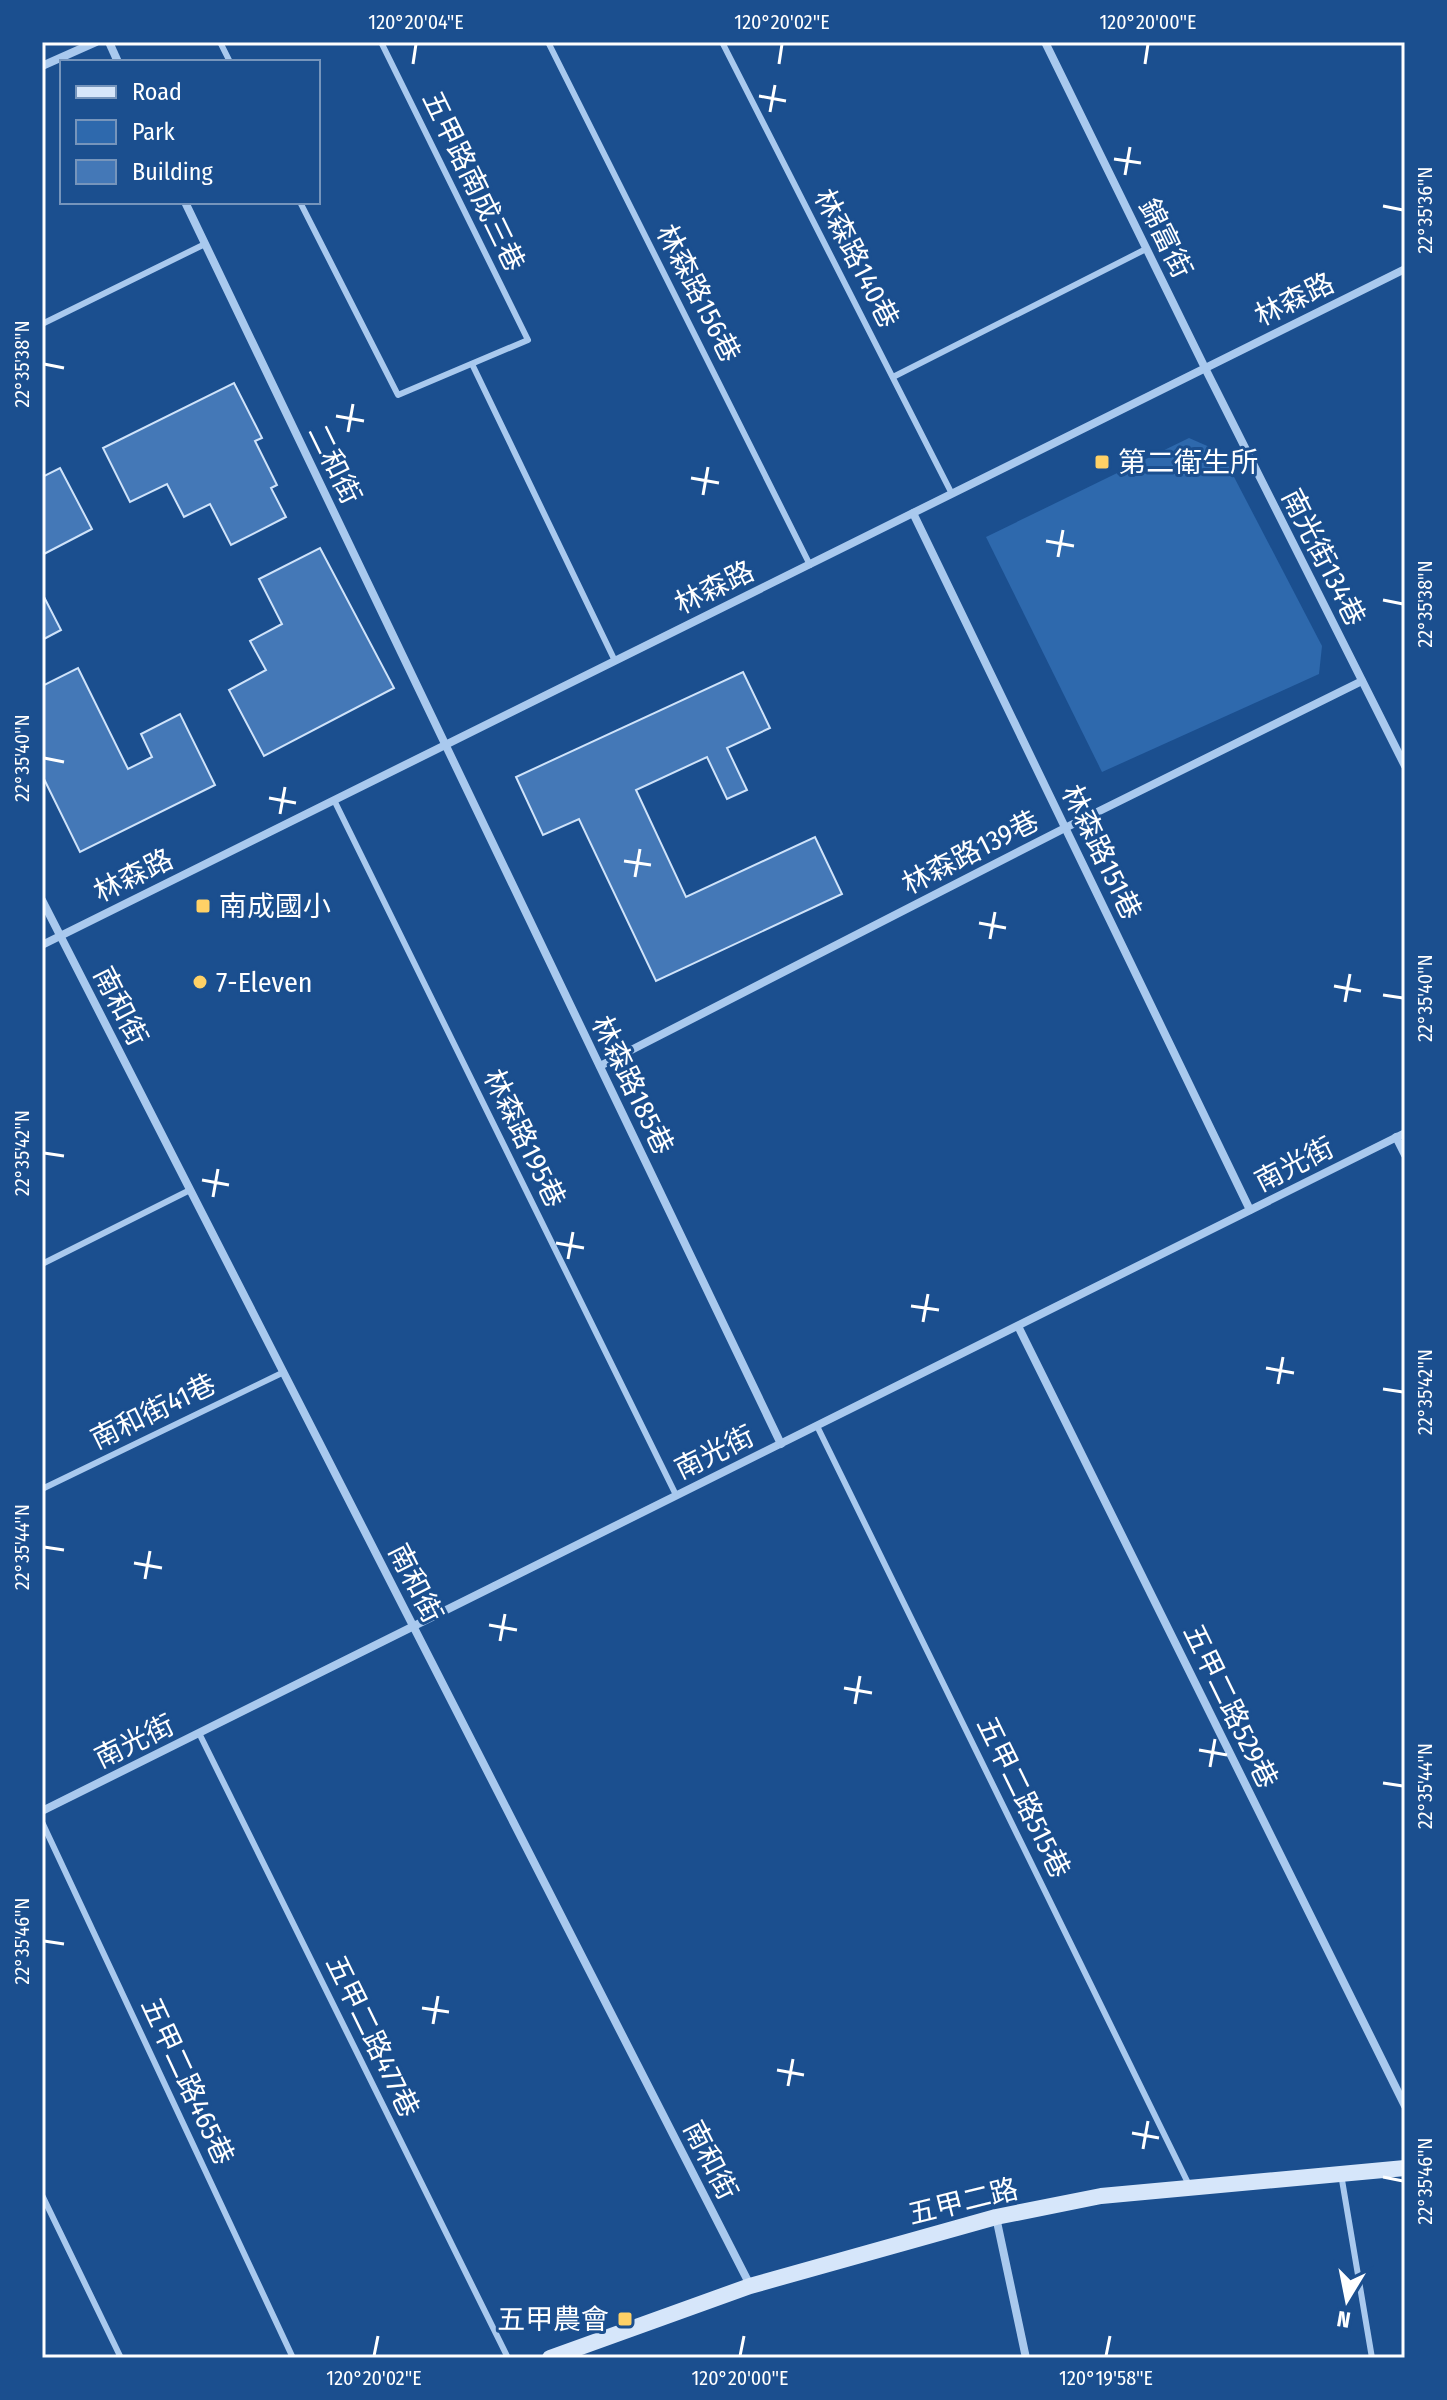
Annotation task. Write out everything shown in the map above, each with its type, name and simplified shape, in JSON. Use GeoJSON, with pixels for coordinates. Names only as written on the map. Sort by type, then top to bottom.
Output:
{"type":"FeatureCollection","features":[{"type":"Feature","properties":{"kind":"main road","name":"五甲二路"},"geometry":{"type":"LineString","coordinates":[[550,2358],[750,2286],[996,2217],[1101,2196],[1405,2168]]}},
{"type":"Feature","properties":{"kind":"street"},"geometry":{"type":"LineString","coordinates":[[42,66],[96,42]]}},
{"type":"Feature","properties":{"kind":"street","name":"錦富街"},"geometry":{"type":"LineString","coordinates":[[1045,42],[1205,368]]}},
{"type":"Feature","properties":{"kind":"street","name":"二和街"},"geometry":{"type":"LineString","coordinates":[[186,204],[446,745]]}},
{"type":"Feature","properties":{"kind":"street","name":"林森路"},"geometry":{"type":"LineString","coordinates":[[42,945],[1405,269]]}},
{"type":"Feature","properties":{"kind":"street","name":"南光街134巷"},"geometry":{"type":"LineString","coordinates":[[1205,368],[1405,766]]}},
{"type":"Feature","properties":{"kind":"street","name":"林森路151巷"},"geometry":{"type":"LineString","coordinates":[[913,513],[1250,1210]]}},
{"type":"Feature","properties":{"kind":"street","name":"林森路139巷"},"geometry":{"type":"LineString","coordinates":[[600,1066],[1065,828],[1362,681]]}},
{"type":"Feature","properties":{"kind":"street","name":"林森路185巷"},"geometry":{"type":"LineString","coordinates":[[446,745],[781,1444]]}},
{"type":"Feature","properties":{"kind":"street","name":"南和街"},"geometry":{"type":"LineString","coordinates":[[42,900],[750,2286]]}},
{"type":"Feature","properties":{"kind":"street"},"geometry":{"type":"LineString","coordinates":[[1401,1135],[1405,1155]]}},
{"type":"Feature","properties":{"kind":"street","name":"南光街"},"geometry":{"type":"LineString","coordinates":[[42,1811],[1401,1135]]}},
{"type":"Feature","properties":{"kind":"street","name":"五甲二路529巷"},"geometry":{"type":"LineString","coordinates":[[1018,1326],[1405,2106]]}},
{"type":"Feature","properties":{"kind":"street"},"geometry":{"type":"LineString","coordinates":[[996,2217],[1026,2358]]}},
{"type":"Feature","properties":{"kind":"lane"},"geometry":{"type":"LineString","coordinates":[[220,42],[229,60]]}},
{"type":"Feature","properties":{"kind":"lane","name":"五甲路南成三巷"},"geometry":{"type":"LineString","coordinates":[[381,42],[528,340],[472,364]]}},
{"type":"Feature","properties":{"kind":"lane","name":"林森路156巷"},"geometry":{"type":"LineString","coordinates":[[548,42],[810,565]]}},
{"type":"Feature","properties":{"kind":"lane","name":"林森路140巷"},"geometry":{"type":"LineString","coordinates":[[722,42],[952,494]]}},
{"type":"Feature","properties":{"kind":"lane"},"geometry":{"type":"LineString","coordinates":[[301,204],[398,395],[472,364],[615,661]]}},
{"type":"Feature","properties":{"kind":"lane"},"geometry":{"type":"LineString","coordinates":[[42,324],[205,244]]}},
{"type":"Feature","properties":{"kind":"lane"},"geometry":{"type":"LineString","coordinates":[[893,377],[1146,249]]}},
{"type":"Feature","properties":{"kind":"lane","name":"林森路195巷"},"geometry":{"type":"LineString","coordinates":[[334,800],[676,1495]]}},
{"type":"Feature","properties":{"kind":"lane"},"geometry":{"type":"LineString","coordinates":[[42,1264],[190,1190]]}},
{"type":"Feature","properties":{"kind":"lane","name":"南和街41巷"},"geometry":{"type":"LineString","coordinates":[[42,1489],[284,1372]]}},
{"type":"Feature","properties":{"kind":"lane","name":"五甲二路515巷"},"geometry":{"type":"LineString","coordinates":[[817,1426],[1191,2188]]}},
{"type":"Feature","properties":{"kind":"lane","name":"五甲二路477巷"},"geometry":{"type":"LineString","coordinates":[[199,1733],[508,2358]]}},
{"type":"Feature","properties":{"kind":"lane","name":"五甲二路465巷"},"geometry":{"type":"LineString","coordinates":[[42,1822],[293,2358]]}},
{"type":"Feature","properties":{"kind":"lane"},"geometry":{"type":"LineString","coordinates":[[1341,2174],[1372,2358]]}},
{"type":"Feature","properties":{"kind":"lane"},"geometry":{"type":"LineString","coordinates":[[42,2195],[121,2358]]}},
{"type":"Feature","properties":{"kind":"green space"},"geometry":{"type":"Polygon","coordinates":[[[1189,438],[1221,452],[1322,646],[1319,674],[1102,772],[986,537],[1189,438]]]}},
{"type":"Feature","properties":{"kind":"building"},"geometry":{"type":"Polygon","coordinates":[[[234,383],[262,438],[255,441],[277,485],[271,488],[286,517],[231,545],[210,504],[184,517],[167,484],[130,502],[103,448],[234,383]]]}},
{"type":"Feature","properties":{"kind":"building"},"geometry":{"type":"Polygon","coordinates":[[[60,468],[92,529],[42,555],[42,477],[60,468]]]}},
{"type":"Feature","properties":{"kind":"building"},"geometry":{"type":"Polygon","coordinates":[[[320,548],[394,688],[264,756],[229,690],[266,670],[250,641],[282,624],[259,579],[320,548]]]}},
{"type":"Feature","properties":{"kind":"building"},"geometry":{"type":"Polygon","coordinates":[[[42,593],[61,630],[42,640],[42,593]]]}},
{"type":"Feature","properties":{"kind":"building"},"geometry":{"type":"Polygon","coordinates":[[[78,668],[128,769],[152,757],[141,734],[180,714],[215,785],[80,852],[42,775],[42,686],[78,668]]]}},
{"type":"Feature","properties":{"kind":"building"},"geometry":{"type":"Polygon","coordinates":[[[743,672],[770,728],[727,748],[747,790],[727,799],[707,757],[636,790],[686,897],[815,837],[842,894],[656,981],[579,819],[543,835],[516,777],[743,672]]]}},
{"type":"Feature","properties":{"kind":"place","name":"第二衛生所"},"geometry":{"type":"Point","coordinates":[1102,462]}},
{"type":"Feature","properties":{"kind":"place","name":"南成國小"},"geometry":{"type":"Point","coordinates":[203,906]}},
{"type":"Feature","properties":{"kind":"place","name":"7-Eleven"},"geometry":{"type":"Point","coordinates":[200,982]}},
{"type":"Feature","properties":{"kind":"place","name":"五甲農會"},"geometry":{"type":"Point","coordinates":[625,2319]}}]}
